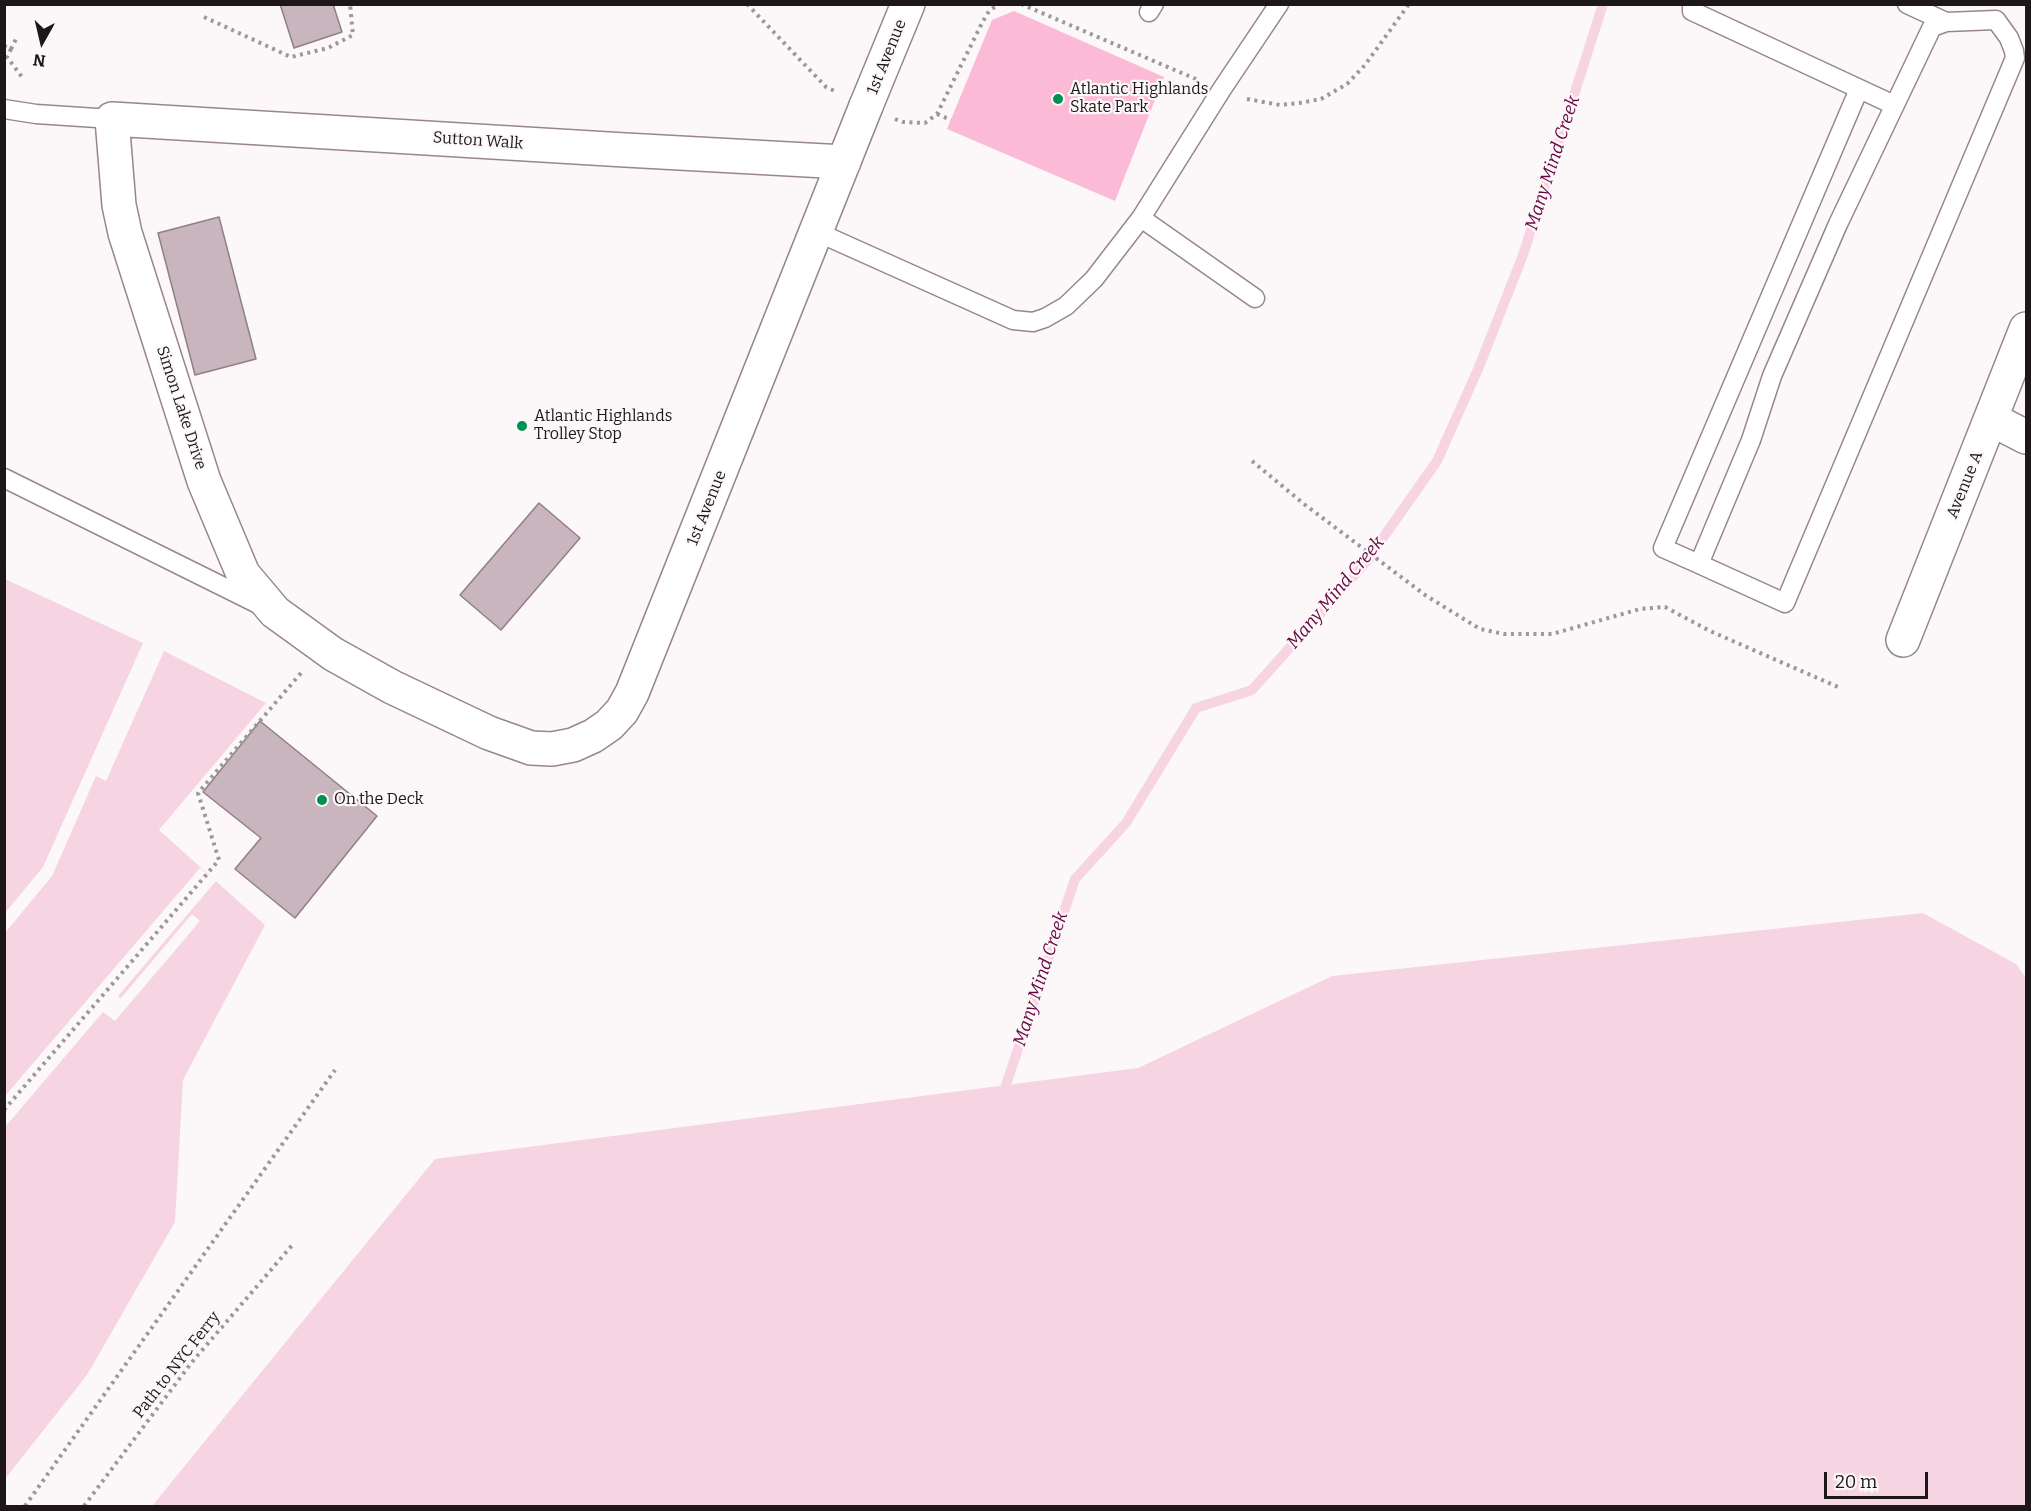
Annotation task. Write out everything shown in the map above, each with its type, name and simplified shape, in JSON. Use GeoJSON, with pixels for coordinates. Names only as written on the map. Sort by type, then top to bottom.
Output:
{"type":"FeatureCollection","features":[{"type":"Feature","properties":{"kind":"street","name":"1st Avenue"},"geometry":{"type":"LineString","coordinates":[[328,650],[392,687],[489,733],[531,748],[552,749],[573,745],[593,736],[609,725],[622,711],[632,693],[908,4]]}},
{"type":"Feature","properties":{"kind":"street","name":"Sutton Walk"},"geometry":{"type":"LineString","coordinates":[[112,119],[844,162]]}},
{"type":"Feature","properties":{"kind":"street","name":"Simon Lake Drive"},"geometry":{"type":"LineString","coordinates":[[112,119],[119,205],[125,233],[204,481],[243,574],[275,612],[328,650]]}},
{"type":"Feature","properties":{"kind":"street","name":"Avenue A"},"geometry":{"type":"LineString","coordinates":[[1903,640],[2026,329]]}},
{"type":"Feature","properties":{"kind":"street"},"geometry":{"type":"LineString","coordinates":[[1991,419],[2026,437]]}},
{"type":"Feature","properties":{"kind":"lane"},"geometry":{"type":"LineString","coordinates":[[817,232],[1012,320],[1033,322],[1045,318],[1066,306],[1094,279],[1141,218],[1222,89],[1279,4]]}},
{"type":"Feature","properties":{"kind":"lane"},"geometry":{"type":"LineString","coordinates":[[1692,4],[1692,11],[1894,105]]}},
{"type":"Feature","properties":{"kind":"lane"},"geometry":{"type":"LineString","coordinates":[[1907,4],[1946,22]]}},
{"type":"Feature","properties":{"kind":"lane"},"geometry":{"type":"LineString","coordinates":[[1699,564],[1751,440],[1772,376],[1838,224],[1932,27],[1946,22],[2001,12],[2014,51],[2014,58],[1785,603],[1663,548],[1859,89]]}},
{"type":"Feature","properties":{"kind":"lane"},"geometry":{"type":"LineString","coordinates":[[4,109],[36,114],[112,119]]}},
{"type":"Feature","properties":{"kind":"lane"},"geometry":{"type":"LineString","coordinates":[[1141,218],[1255,298]]}},
{"type":"Feature","properties":{"kind":"lane"},"geometry":{"type":"LineString","coordinates":[[4,478],[275,612]]}},
{"type":"Feature","properties":{"kind":"path"},"geometry":{"type":"LineString","coordinates":[[204,17],[291,57],[328,48],[353,35],[350,4]]}},
{"type":"Feature","properties":{"kind":"path"},"geometry":{"type":"LineString","coordinates":[[747,4],[826,87]]}},
{"type":"Feature","properties":{"kind":"path"},"geometry":{"type":"LineString","coordinates":[[903,123],[925,123],[937,114],[989,10],[999,4]]}},
{"type":"Feature","properties":{"kind":"path"},"geometry":{"type":"LineString","coordinates":[[1021,4],[1187,75]]}},
{"type":"Feature","properties":{"kind":"path"},"geometry":{"type":"LineString","coordinates":[[1253,102],[1280,105],[1321,99],[1347,84],[1365,65],[1409,4]]}},
{"type":"Feature","properties":{"kind":"path"},"geometry":{"type":"LineString","coordinates":[[18,37],[7,57],[22,77]]}},
{"type":"Feature","properties":{"kind":"path"},"geometry":{"type":"LineString","coordinates":[[4,46],[11,49]]}},
{"type":"Feature","properties":{"kind":"path"},"geometry":{"type":"LineString","coordinates":[[937,114],[951,120]]}},
{"type":"Feature","properties":{"kind":"path"},"geometry":{"type":"LineString","coordinates":[[1252,461],[1425,596],[1480,629],[1504,634],[1552,634],[1640,609],[1665,607],[1710,631],[1838,687]]}},
{"type":"Feature","properties":{"kind":"path"},"geometry":{"type":"LineString","coordinates":[[4,1110],[219,860],[198,793],[328,650]]}},
{"type":"Feature","properties":{"kind":"path"},"geometry":{"type":"LineString","coordinates":[[25,1506],[335,1070]]}},
{"type":"Feature","properties":{"kind":"path","name":"Path to NYC Ferry"},"geometry":{"type":"LineString","coordinates":[[84,1506],[192,1362],[294,1243]]}},
{"type":"Feature","properties":{"kind":"shaded area","name":"Atlantic Highlands Skate Park"},"geometry":{"type":"Polygon","coordinates":[[[1014,11],[1164,77],[1115,201],[947,129],[992,20],[1014,11]]]}},
{"type":"Feature","properties":{"kind":"shaded area"},"geometry":{"type":"Polygon","coordinates":[[[5,562],[276,691],[159,830],[265,925],[183,1080],[175,1222],[87,1375],[5,1479],[5,562]]]}},
{"type":"Feature","properties":{"kind":"shaded area"},"geometry":{"type":"Polygon","coordinates":[[[1923,913],[2016,964],[2026,978],[2026,1506],[152,1506],[435,1159],[1138,1068],[1332,976],[1923,913]]]}},
{"type":"Feature","properties":{"kind":"pier"},"geometry":{"type":"Polygon","coordinates":[[[5,562],[276,691],[266,703],[164,651],[106,781],[96,776],[52,876],[5,933],[5,913],[43,867],[143,643],[5,579],[5,562]]]}},
{"type":"Feature","properties":{"kind":"pier"},"geometry":{"type":"Polygon","coordinates":[[[200,868],[216,881],[118,996],[121,998],[192,914],[200,921],[115,1021],[103,1012],[5,1127],[5,1096],[200,868]]]}},
{"type":"Feature","properties":{"kind":"building"},"geometry":{"type":"Polygon","coordinates":[[[280,4],[333,4],[342,32],[294,48],[280,4]]]}},
{"type":"Feature","properties":{"kind":"building"},"geometry":{"type":"Polygon","coordinates":[[[219,217],[256,359],[195,375],[158,233],[219,217]]]}},
{"type":"Feature","properties":{"kind":"building"},"geometry":{"type":"Polygon","coordinates":[[[539,503],[580,538],[501,630],[460,595],[539,503]]]}},
{"type":"Feature","properties":{"kind":"building"},"geometry":{"type":"Polygon","coordinates":[[[260,721],[377,816],[295,918],[235,869],[261,838],[203,792],[260,721]]]}},
{"type":"Feature","properties":{"kind":"waterway","name":"Many Mind Creek"},"geometry":{"type":"LineString","coordinates":[[1006,1085],[1075,879],[1126,823],[1196,708],[1252,690],[1366,562],[1437,461],[1479,367],[1523,255],[1603,4]]}},
{"type":"Feature","properties":{"kind":"place","name":"Atlantic Highlands Skate Park"},"geometry":{"type":"Point","coordinates":[1058,99]}},
{"type":"Feature","properties":{"kind":"place","name":"Atlantic Highlands Trolley Stop"},"geometry":{"type":"Point","coordinates":[522,426]}},
{"type":"Feature","properties":{"kind":"place","name":"On the Deck"},"geometry":{"type":"Point","coordinates":[322,800]}}]}
